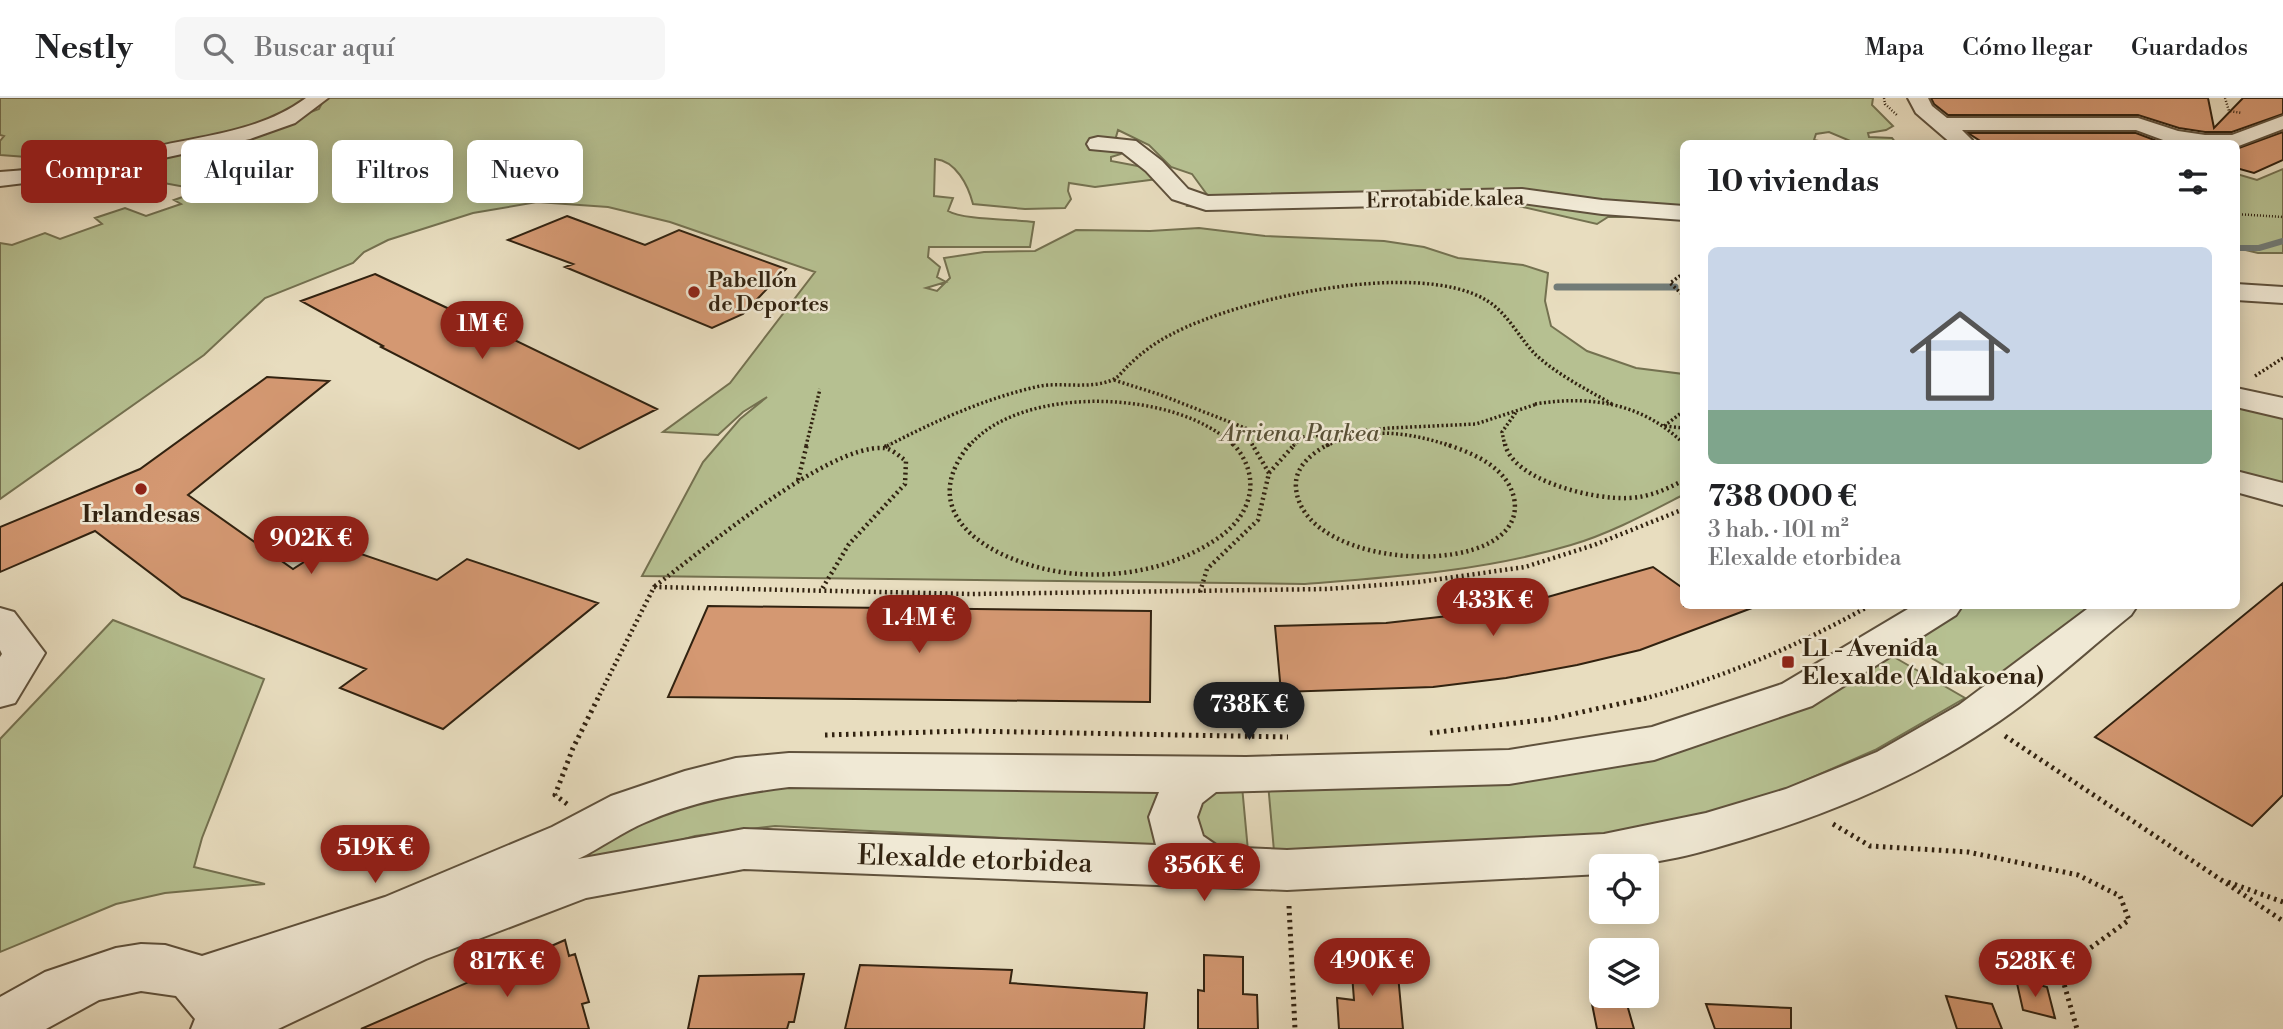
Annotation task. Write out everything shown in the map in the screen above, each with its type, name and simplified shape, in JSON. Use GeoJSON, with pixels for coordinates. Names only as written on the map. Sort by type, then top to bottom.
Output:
{"type":"FeatureCollection","features":[{"type":"Feature","properties":{"kind":"street"},"geometry":{"type":"LineString","coordinates":[[0,179],[20,179],[97,166],[239,136],[292,116],[318,98]]}},
{"type":"Feature","properties":{"kind":"street"},"geometry":{"type":"LineString","coordinates":[[1918,98],[1923,109],[1961,140]]}},
{"type":"Feature","properties":{"kind":"street"},"geometry":{"type":"LineString","coordinates":[[1925,98],[1946,102]]}},
{"type":"Feature","properties":{"kind":"street"},"geometry":{"type":"LineString","coordinates":[[2101,105],[2133,111],[2190,140]]}},
{"type":"Feature","properties":{"kind":"street"},"geometry":{"type":"LineString","coordinates":[[1940,124],[2133,111]]}},
{"type":"Feature","properties":{"kind":"street"},"geometry":{"type":"LineString","coordinates":[[2238,140],[2283,122]]}},
{"type":"Feature","properties":{"kind":"street","name":"Errotabide kalea"},"geometry":{"type":"LineString","coordinates":[[1098,144],[1128,146],[1154,166],[1180,194],[1206,203],[1522,196],[1602,207],[1680,213]]}},
{"type":"Feature","properties":{"kind":"street"},"geometry":{"type":"LineString","coordinates":[[2240,292],[2283,295]]}},
{"type":"Feature","properties":{"kind":"street"},"geometry":{"type":"LineString","coordinates":[[2240,509],[2262,489]]}},
{"type":"Feature","properties":{"kind":"street"},"geometry":{"type":"LineString","coordinates":[[2,1029],[54,995],[98,976],[140,967],[174,969],[211,1013],[573,826],[685,789],[736,776],[789,769],[1205,775],[1509,767],[1654,743],[1797,695],[1937,609]]}},
{"type":"Feature","properties":{"kind":"street","name":"Elexalde etorbidea"},"geometry":{"type":"LineString","coordinates":[[211,1013],[582,878],[744,849],[1287,870],[1604,854],[1706,832],[1799,804],[1893,764],[1975,716],[2114,609]]}},
{"type":"Feature","properties":{"kind":"street"},"geometry":{"type":"LineString","coordinates":[[0,621],[24,653],[0,692]]}},
{"type":"Feature","properties":{"kind":"street"},"geometry":{"type":"LineString","coordinates":[[1205,775],[1182,793],[1173,817],[1182,848],[1211,868]]}},
{"type":"Feature","properties":{"kind":"path"},"geometry":{"type":"LineString","coordinates":[[2240,215],[2283,217]]}},
{"type":"Feature","properties":{"kind":"path"},"geometry":{"type":"LineString","coordinates":[[1680,276],[1670,283],[1680,292]]}},
{"type":"Feature","properties":{"kind":"path"},"geometry":{"type":"LineString","coordinates":[[1114,380],[1149,348],[1174,332],[1249,304],[1294,294],[1344,288],[1426,285],[1455,289],[1482,297],[1501,310],[1520,338],[1541,359],[1612,404],[1664,426],[1680,440]]}},
{"type":"Feature","properties":{"kind":"path"},"geometry":{"type":"LineString","coordinates":[[2263,394],[2256,376],[2283,358]]}},
{"type":"Feature","properties":{"kind":"path"},"geometry":{"type":"LineString","coordinates":[[573,826],[555,795],[573,748],[654,587],[798,481],[852,451],[885,447],[936,419],[982,401],[1045,386],[1114,380],[1161,395],[1243,428],[1303,437],[1390,428],[1476,424],[1536,404],[1578,400],[1612,404]]}},
{"type":"Feature","properties":{"kind":"path"},"geometry":{"type":"LineString","coordinates":[[798,481],[820,389]]}},
{"type":"Feature","properties":{"kind":"path"},"geometry":{"type":"LineString","coordinates":[[1116,401],[1151,407],[1185,415],[1213,428],[1233,446],[1248,466],[1251,488],[1244,513],[1224,536],[1191,554],[1151,569],[1104,573],[1057,572],[1015,560],[980,544],[958,521],[947,497],[949,473],[964,451],[984,432],[1012,418],[1080,402],[1116,401]]}},
{"type":"Feature","properties":{"kind":"path"},"geometry":{"type":"LineString","coordinates":[[1536,404],[1516,412],[1503,424],[1501,440],[1509,457],[1527,473],[1554,487],[1621,500],[1652,497],[1680,484]]}},
{"type":"Feature","properties":{"kind":"path"},"geometry":{"type":"LineString","coordinates":[[1664,426],[1680,414]]}},
{"type":"Feature","properties":{"kind":"path"},"geometry":{"type":"LineString","coordinates":[[1664,426],[1680,428]]}},
{"type":"Feature","properties":{"kind":"path"},"geometry":{"type":"LineString","coordinates":[[1243,428],[1269,473]]}},
{"type":"Feature","properties":{"kind":"path"},"geometry":{"type":"LineString","coordinates":[[1398,433],[1430,438],[1460,447],[1485,460],[1504,477],[1514,495],[1514,516],[1503,535],[1478,548],[1450,556],[1416,558],[1382,554],[1351,544],[1311,519],[1299,503],[1295,485],[1298,469],[1308,456],[1337,440],[1368,434],[1398,433]]}},
{"type":"Feature","properties":{"kind":"path"},"geometry":{"type":"LineString","coordinates":[[1199,592],[1207,569],[1258,520],[1269,473],[1280,458],[1303,437]]}},
{"type":"Feature","properties":{"kind":"path"},"geometry":{"type":"LineString","coordinates":[[822,589],[849,544],[905,484],[906,461],[885,447]]}},
{"type":"Feature","properties":{"kind":"path"},"geometry":{"type":"LineString","coordinates":[[654,587],[972,594],[1327,589],[1419,582],[1525,567],[1594,545],[1680,511]]}},
{"type":"Feature","properties":{"kind":"path"},"geometry":{"type":"LineString","coordinates":[[1420,735],[1588,713],[1652,696],[1750,665],[1833,627],[1864,609]]}},
{"type":"Feature","properties":{"kind":"path"},"geometry":{"type":"LineString","coordinates":[[1975,716],[2283,921]]}},
{"type":"Feature","properties":{"kind":"path"},"geometry":{"type":"LineString","coordinates":[[813,736],[968,731],[1296,737]]}},
{"type":"Feature","properties":{"kind":"path"},"geometry":{"type":"LineString","coordinates":[[1799,804],[1870,846],[1968,852],[2078,875],[2120,896],[2129,920],[2060,970],[2077,1029]]}},
{"type":"Feature","properties":{"kind":"path"},"geometry":{"type":"LineString","coordinates":[[1287,870],[1294,1029]]}},
{"type":"Feature","properties":{"kind":"path"},"geometry":{"type":"LineString","coordinates":[[2220,879],[2283,902]]}},
{"type":"Feature","properties":{"kind":"green space","name":"Arriena Parkea"},"geometry":{"type":"Polygon","coordinates":[[[0,98],[1873,98],[1872,105],[1893,126],[1868,133],[1869,137],[1894,140],[1848,140],[1829,132],[1816,134],[1814,140],[1680,140],[1680,217],[1608,217],[1597,224],[1514,205],[1508,200],[1209,208],[1187,206],[1190,199],[1208,196],[1192,174],[1171,167],[1149,145],[1118,130],[1114,144],[1123,149],[1121,154],[1111,157],[1111,161],[1148,168],[1158,179],[1095,187],[1069,183],[1071,199],[1065,208],[1025,209],[973,204],[968,189],[955,169],[935,159],[934,196],[953,198],[948,211],[976,218],[1034,222],[1030,247],[929,247],[928,257],[940,267],[937,277],[946,282],[950,278],[944,258],[984,252],[1035,251],[1076,230],[1150,231],[1199,228],[1265,236],[1384,241],[1424,247],[1458,258],[1523,265],[1548,273],[1545,301],[1551,326],[1587,351],[1636,368],[1680,374],[1680,497],[1600,535],[1538,554],[1439,572],[1305,584],[642,576],[703,462],[740,419],[767,397],[743,412],[718,435],[663,432],[730,383],[815,272],[670,222],[608,207],[551,203],[583,203],[583,140],[467,140],[467,203],[531,203],[473,213],[388,240],[364,252],[353,263],[265,298],[204,355],[0,499],[0,243],[12,245],[45,233],[60,239],[102,224],[95,218],[125,208],[146,216],[181,204],[174,200],[181,198],[181,203],[318,203],[318,140],[209,140],[263,126],[197,140],[181,140],[181,143],[167,146],[167,140],[21,140],[21,157],[0,155],[0,141],[4,136],[0,135],[0,98]],[[322,103],[268,124],[319,109],[322,103]],[[946,282],[926,288],[937,291],[946,282]]]}},
{"type":"Feature","properties":{"kind":"green space"},"geometry":{"type":"Polygon","coordinates":[[[181,147],[181,186],[167,184],[167,151],[181,147]]]}},
{"type":"Feature","properties":{"kind":"green space"},"geometry":{"type":"Polygon","coordinates":[[[2283,169],[2283,253],[2258,253],[2240,249],[2240,175],[2257,180],[2283,169]]]}},
{"type":"Feature","properties":{"kind":"green space"},"geometry":{"type":"Polygon","coordinates":[[[2240,405],[2283,416],[2283,489],[2240,477],[2240,405]]]}},
{"type":"Feature","properties":{"kind":"green space"},"geometry":{"type":"Polygon","coordinates":[[[1960,609],[2089,609],[1982,687],[1907,644],[1960,609]]]}},
{"type":"Feature","properties":{"kind":"green space"},"geometry":{"type":"Polygon","coordinates":[[[113,620],[264,679],[202,838],[194,867],[265,884],[165,893],[116,904],[0,952],[0,739],[113,620]]]}},
{"type":"Feature","properties":{"kind":"green space"},"geometry":{"type":"Polygon","coordinates":[[[1887,653],[1965,698],[1875,750],[1772,795],[1680,823],[1592,840],[1274,851],[1268,783],[1557,774],[1887,653]]]}},
{"type":"Feature","properties":{"kind":"green space"},"geometry":{"type":"Polygon","coordinates":[[[742,786],[1242,786],[1248,851],[775,826],[695,836],[569,871],[559,852],[742,786]]]}},
{"type":"Feature","properties":{"kind":"building"},"geometry":{"type":"Polygon","coordinates":[[[1931,98],[2208,98],[2214,128],[2243,98],[2283,98],[2283,114],[2232,132],[2205,132],[2179,128],[2138,115],[1948,115],[1934,104],[1931,98]]]}},
{"type":"Feature","properties":{"kind":"building"},"geometry":{"type":"Polygon","coordinates":[[[2283,132],[2283,160],[2254,173],[2240,169],[2240,148],[2283,132]]]}},
{"type":"Feature","properties":{"kind":"building"},"geometry":{"type":"Polygon","coordinates":[[[1968,133],[2136,133],[2154,140],[1979,140],[1968,133]]]}},
{"type":"Feature","properties":{"kind":"building","name":"Pabellón de Deportes"},"geometry":{"type":"Polygon","coordinates":[[[567,216],[645,245],[679,230],[786,269],[743,314],[712,328],[565,267],[573,264],[508,240],[567,216]]]}},
{"type":"Feature","properties":{"kind":"building"},"geometry":{"type":"Polygon","coordinates":[[[375,274],[657,409],[579,449],[381,347],[383,346],[301,301],[375,274]]]}},
{"type":"Feature","properties":{"kind":"building"},"geometry":{"type":"Polygon","coordinates":[[[267,377],[329,381],[188,495],[293,569],[332,544],[437,580],[467,559],[598,603],[443,729],[340,688],[366,669],[182,597],[95,531],[0,572],[0,527],[140,469],[267,377]]]}},
{"type":"Feature","properties":{"kind":"building"},"geometry":{"type":"Polygon","coordinates":[[[1653,567],[1680,586],[1680,609],[1749,609],[1640,650],[1506,678],[1433,687],[1281,692],[1275,626],[1386,623],[1475,613],[1537,600],[1653,567]]]}},
{"type":"Feature","properties":{"kind":"building"},"geometry":{"type":"Polygon","coordinates":[[[2283,583],[2283,795],[2252,826],[2095,737],[2283,583]]]}},
{"type":"Feature","properties":{"kind":"building"},"geometry":{"type":"Polygon","coordinates":[[[708,606],[1151,611],[1150,702],[668,697],[708,606]]]}},
{"type":"Feature","properties":{"kind":"building"},"geometry":{"type":"Polygon","coordinates":[[[565,940],[569,956],[575,954],[589,1002],[582,1004],[589,1029],[361,1029],[565,940]]]}},
{"type":"Feature","properties":{"kind":"building"},"geometry":{"type":"Polygon","coordinates":[[[1204,955],[1243,957],[1243,994],[1257,995],[1258,1029],[1198,1029],[1198,990],[1204,991],[1204,955]]]}},
{"type":"Feature","properties":{"kind":"building"},"geometry":{"type":"Polygon","coordinates":[[[1351,961],[1397,964],[1403,1029],[1339,1029],[1337,998],[1354,1000],[1351,961]]]}},
{"type":"Feature","properties":{"kind":"building"},"geometry":{"type":"Polygon","coordinates":[[[860,965],[1012,970],[1010,983],[1147,993],[1144,1029],[845,1029],[860,965]]]}},
{"type":"Feature","properties":{"kind":"building"},"geometry":{"type":"Polygon","coordinates":[[[804,974],[794,1022],[789,1022],[787,1029],[688,1029],[699,976],[804,974]]]}},
{"type":"Feature","properties":{"kind":"building"},"geometry":{"type":"Polygon","coordinates":[[[2016,979],[2047,987],[2055,1018],[2023,1010],[2016,979]]]}},
{"type":"Feature","properties":{"kind":"building"},"geometry":{"type":"Polygon","coordinates":[[[1946,996],[1992,1004],[2002,1029],[1957,1029],[1946,996]]]}},
{"type":"Feature","properties":{"kind":"building"},"geometry":{"type":"Polygon","coordinates":[[[1706,1004],[1791,1008],[1791,1029],[1715,1029],[1706,1004]]]}},
{"type":"Feature","properties":{"kind":"building"},"geometry":{"type":"Polygon","coordinates":[[[1593,1008],[1628,1008],[1634,1029],[1597,1029],[1593,1008]]]}},
{"type":"Feature","properties":{"kind":"waterway"},"geometry":{"type":"LineString","coordinates":[[2240,248],[2259,248],[2283,241]]}},
{"type":"Feature","properties":{"kind":"waterway"},"geometry":{"type":"LineString","coordinates":[[1557,287],[1675,287]]}},
{"type":"Feature","properties":{"kind":"place","name":"Pabellón de Deportes"},"geometry":{"type":"Point","coordinates":[694,292]}},
{"type":"Feature","properties":{"kind":"place","name":"Irlandesas"},"geometry":{"type":"Point","coordinates":[141,489]}},
{"type":"Feature","properties":{"kind":"place","name":"L1 - Avenida Elexalde (Aldakoena)"},"geometry":{"type":"Point","coordinates":[1788,662]}}]}
